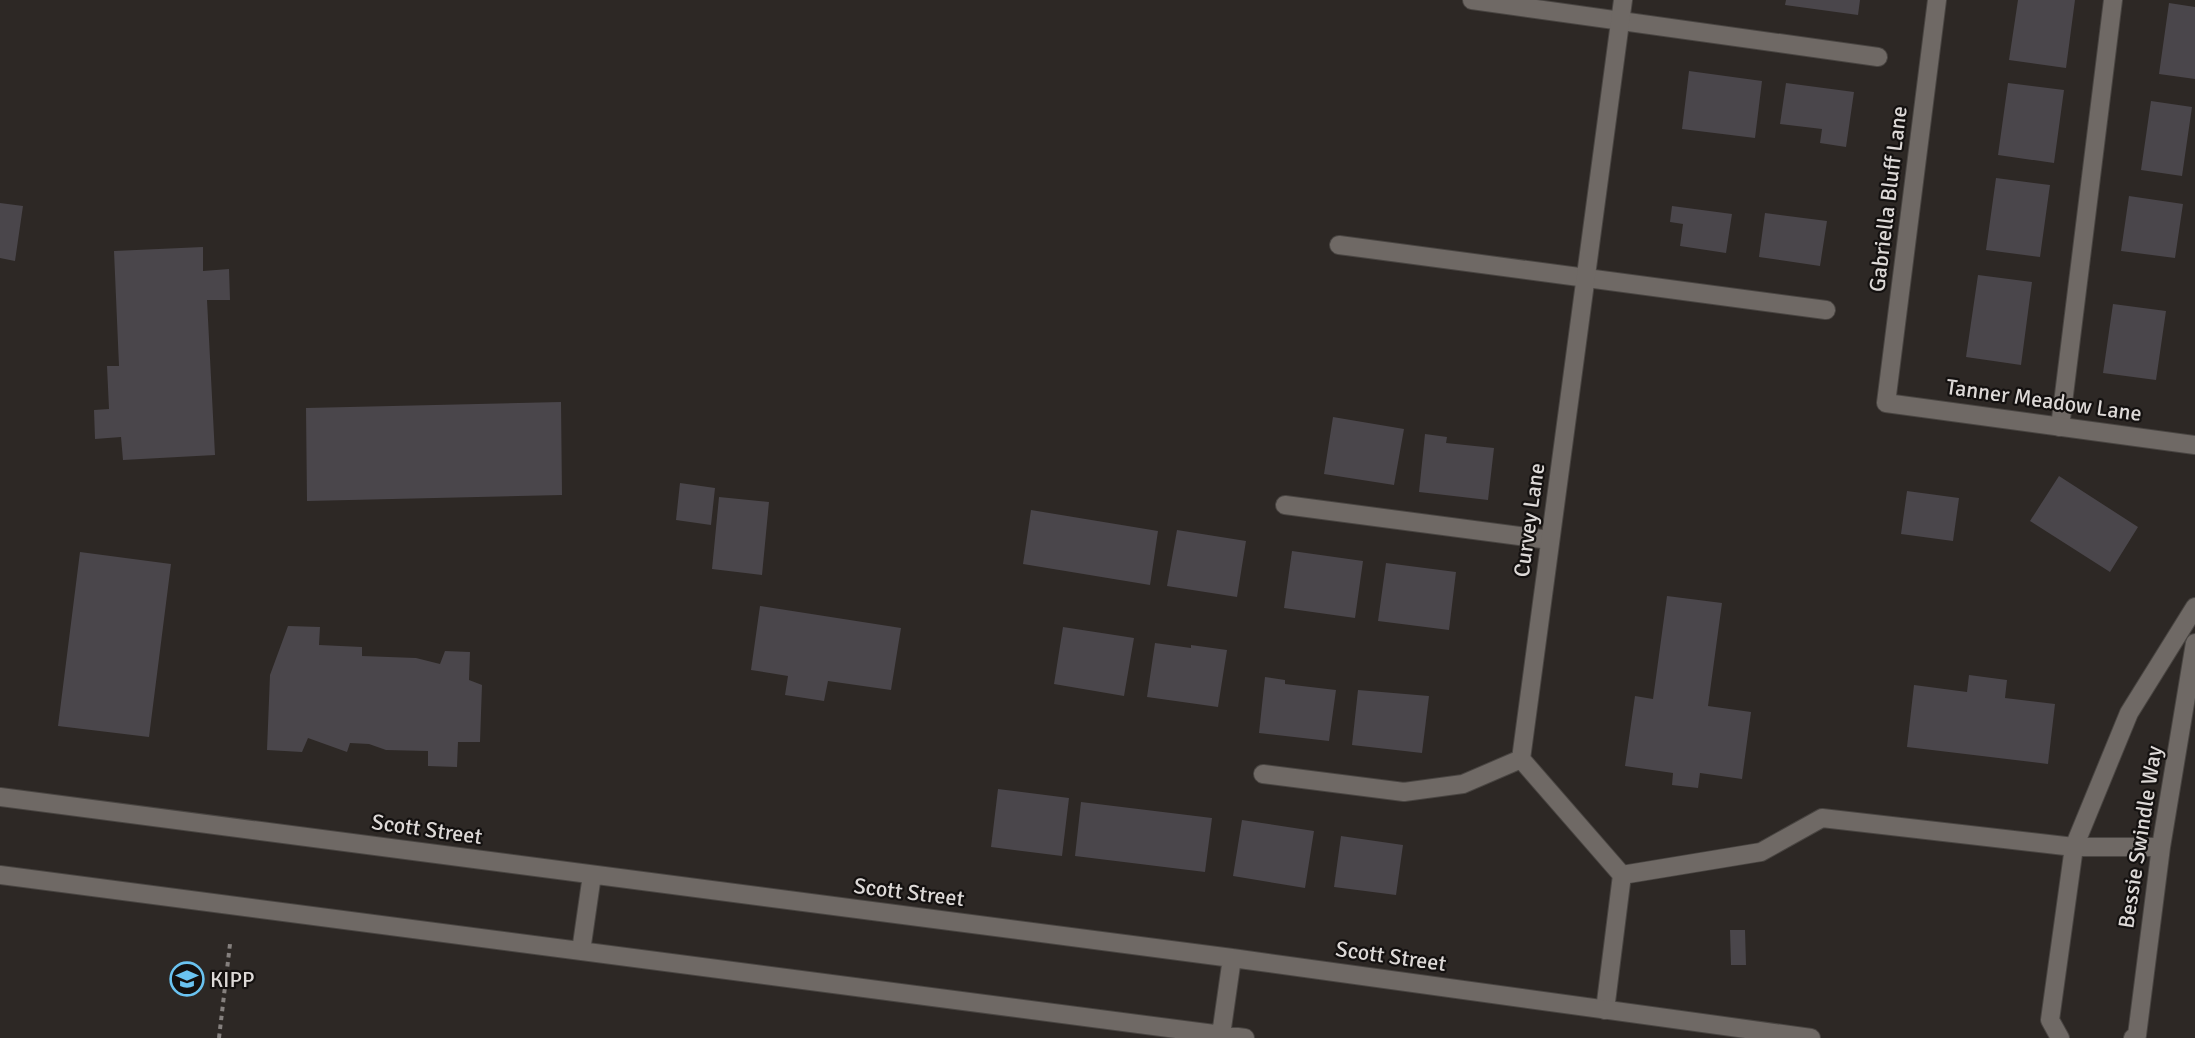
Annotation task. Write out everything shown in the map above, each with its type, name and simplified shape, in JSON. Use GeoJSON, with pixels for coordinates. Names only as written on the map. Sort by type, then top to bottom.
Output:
{"type":"FeatureCollection","features":[{"type":"Feature","properties":{"kind":"street"},"geometry":{"type":"LineString","coordinates":[[1472,0],[1878,57]]}},
{"type":"Feature","properties":{"kind":"street","name":"Curvey Lane"},"geometry":{"type":"LineString","coordinates":[[1521,759],[1623,0]]}},
{"type":"Feature","properties":{"kind":"street","name":"Gabriella Bluff Lane"},"geometry":{"type":"LineString","coordinates":[[1886,403],[1937,0]]}},
{"type":"Feature","properties":{"kind":"street"},"geometry":{"type":"LineString","coordinates":[[2060,427],[2113,0]]}},
{"type":"Feature","properties":{"kind":"street"},"geometry":{"type":"LineString","coordinates":[[1339,245],[1826,310]]}},
{"type":"Feature","properties":{"kind":"street","name":"Tanner Meadow Lane"},"geometry":{"type":"LineString","coordinates":[[1886,403],[2195,445]]}},
{"type":"Feature","properties":{"kind":"street"},"geometry":{"type":"LineString","coordinates":[[1285,505],[1550,540]]}},
{"type":"Feature","properties":{"kind":"street","name":"Bessie Swindle Way"},"geometry":{"type":"LineString","coordinates":[[2060,1038],[2050,1020],[2074,847],[2129,713],[2195,607]]}},
{"type":"Feature","properties":{"kind":"street","name":"Bessie Swindle Way"},"geometry":{"type":"LineString","coordinates":[[2133,1038],[2137,1035],[2161,847],[2195,643]]}},
{"type":"Feature","properties":{"kind":"street"},"geometry":{"type":"LineString","coordinates":[[1263,774],[1404,792],[1463,784],[1521,759],[1622,875],[1605,1010]]}},
{"type":"Feature","properties":{"kind":"street","name":"Scott Street"},"geometry":{"type":"LineString","coordinates":[[0,797],[1232,958],[1810,1038]]}},
{"type":"Feature","properties":{"kind":"street"},"geometry":{"type":"LineString","coordinates":[[1622,875],[1761,852],[1822,818],[2074,847],[2161,847]]}},
{"type":"Feature","properties":{"kind":"street"},"geometry":{"type":"LineString","coordinates":[[0,875],[1245,1038]]}},
{"type":"Feature","properties":{"kind":"street"},"geometry":{"type":"LineString","coordinates":[[581,951],[592,875]]}},
{"type":"Feature","properties":{"kind":"street"},"geometry":{"type":"LineString","coordinates":[[1221,1035],[1232,958]]}},
{"type":"Feature","properties":{"kind":"path"},"geometry":{"type":"LineString","coordinates":[[219,1038],[230,944]]}},
{"type":"Feature","properties":{"kind":"building"},"geometry":{"type":"Polygon","coordinates":[[[1786,0],[1860,0],[1858,15],[1785,5],[1786,0]]]}},
{"type":"Feature","properties":{"kind":"building"},"geometry":{"type":"Polygon","coordinates":[[[2018,0],[2075,0],[2066,68],[2009,60],[2018,0]]]}},
{"type":"Feature","properties":{"kind":"building"},"geometry":{"type":"Polygon","coordinates":[[[2169,3],[2195,7],[2195,79],[2159,74],[2169,3]]]}},
{"type":"Feature","properties":{"kind":"building"},"geometry":{"type":"Polygon","coordinates":[[[1689,71],[1762,81],[1755,138],[1682,129],[1689,71]]]}},
{"type":"Feature","properties":{"kind":"building"},"geometry":{"type":"Polygon","coordinates":[[[1786,83],[1854,92],[1846,147],[1820,143],[1822,129],[1780,124],[1786,83]]]}},
{"type":"Feature","properties":{"kind":"building"},"geometry":{"type":"Polygon","coordinates":[[[2008,83],[2064,90],[2054,163],[1998,155],[2008,83]]]}},
{"type":"Feature","properties":{"kind":"building"},"geometry":{"type":"Polygon","coordinates":[[[2151,101],[2192,107],[2182,176],[2141,170],[2151,101]]]}},
{"type":"Feature","properties":{"kind":"building"},"geometry":{"type":"Polygon","coordinates":[[[1996,178],[2050,185],[2040,257],[1986,250],[1996,178]]]}},
{"type":"Feature","properties":{"kind":"building"},"geometry":{"type":"Polygon","coordinates":[[[2129,196],[2183,204],[2175,258],[2121,251],[2129,196]]]}},
{"type":"Feature","properties":{"kind":"building"},"geometry":{"type":"Polygon","coordinates":[[[0,203],[23,206],[15,261],[0,258],[0,203]]]}},
{"type":"Feature","properties":{"kind":"building"},"geometry":{"type":"Polygon","coordinates":[[[1672,206],[1732,214],[1726,253],[1680,246],[1683,224],[1670,222],[1672,206]]]}},
{"type":"Feature","properties":{"kind":"building"},"geometry":{"type":"Polygon","coordinates":[[[1765,213],[1827,221],[1820,266],[1759,257],[1765,213]]]}},
{"type":"Feature","properties":{"kind":"building"},"geometry":{"type":"Polygon","coordinates":[[[203,247],[203,271],[229,269],[230,300],[207,300],[215,455],[123,460],[121,437],[95,439],[94,410],[109,409],[107,366],[119,366],[114,251],[203,247]]]}},
{"type":"Feature","properties":{"kind":"building"},"geometry":{"type":"Polygon","coordinates":[[[1978,275],[2032,282],[2021,365],[1966,357],[1978,275]]]}},
{"type":"Feature","properties":{"kind":"building"},"geometry":{"type":"Polygon","coordinates":[[[2113,304],[2166,311],[2156,380],[2103,373],[2113,304]]]}},
{"type":"Feature","properties":{"kind":"building"},"geometry":{"type":"Polygon","coordinates":[[[561,402],[562,495],[307,501],[306,408],[561,402]]]}},
{"type":"Feature","properties":{"kind":"building"},"geometry":{"type":"Polygon","coordinates":[[[1333,417],[1404,429],[1394,485],[1324,474],[1333,417]]]}},
{"type":"Feature","properties":{"kind":"building"},"geometry":{"type":"Polygon","coordinates":[[[1425,434],[1447,437],[1446,443],[1494,448],[1488,500],[1419,492],[1425,434]]]}},
{"type":"Feature","properties":{"kind":"building"},"geometry":{"type":"Polygon","coordinates":[[[2059,476],[2138,527],[2110,572],[2030,521],[2059,476]]]}},
{"type":"Feature","properties":{"kind":"building"},"geometry":{"type":"Polygon","coordinates":[[[680,483],[715,488],[711,525],[676,520],[680,483]]]}},
{"type":"Feature","properties":{"kind":"building"},"geometry":{"type":"Polygon","coordinates":[[[1907,491],[1959,498],[1953,541],[1901,534],[1907,491]]]}},
{"type":"Feature","properties":{"kind":"building"},"geometry":{"type":"Polygon","coordinates":[[[719,497],[769,502],[762,575],[712,569],[719,497]]]}},
{"type":"Feature","properties":{"kind":"building"},"geometry":{"type":"Polygon","coordinates":[[[1031,510],[1158,531],[1150,585],[1023,564],[1031,510]]]}},
{"type":"Feature","properties":{"kind":"building"},"geometry":{"type":"Polygon","coordinates":[[[1177,530],[1246,541],[1237,597],[1167,586],[1177,530]]]}},
{"type":"Feature","properties":{"kind":"building"},"geometry":{"type":"Polygon","coordinates":[[[1292,551],[1363,561],[1355,618],[1284,608],[1292,551]]]}},
{"type":"Feature","properties":{"kind":"building"},"geometry":{"type":"Polygon","coordinates":[[[80,552],[171,564],[149,737],[58,726],[80,552]]]}},
{"type":"Feature","properties":{"kind":"building"},"geometry":{"type":"Polygon","coordinates":[[[1386,563],[1456,572],[1449,630],[1378,621],[1386,563]]]}},
{"type":"Feature","properties":{"kind":"building"},"geometry":{"type":"Polygon","coordinates":[[[1667,596],[1722,603],[1708,706],[1751,712],[1742,779],[1700,773],[1698,788],[1672,785],[1673,773],[1625,766],[1635,696],[1653,699],[1667,596]]]}},
{"type":"Feature","properties":{"kind":"building"},"geometry":{"type":"Polygon","coordinates":[[[760,606],[901,628],[891,690],[828,681],[824,701],[785,695],[788,676],[751,670],[760,606]]]}},
{"type":"Feature","properties":{"kind":"building"},"geometry":{"type":"Polygon","coordinates":[[[288,626],[320,627],[319,645],[362,647],[362,656],[416,658],[440,664],[445,651],[470,652],[469,680],[482,685],[480,742],[458,742],[457,767],[428,766],[428,751],[386,750],[369,744],[350,743],[347,752],[308,738],[302,752],[267,750],[270,675],[288,626]]]}},
{"type":"Feature","properties":{"kind":"building"},"geometry":{"type":"Polygon","coordinates":[[[1063,627],[1134,638],[1124,696],[1054,684],[1063,627]]]}},
{"type":"Feature","properties":{"kind":"building"},"geometry":{"type":"Polygon","coordinates":[[[1155,643],[1227,650],[1218,707],[1147,697],[1155,643]]]}},
{"type":"Feature","properties":{"kind":"building"},"geometry":{"type":"Polygon","coordinates":[[[1969,675],[2007,680],[2005,698],[2055,704],[2048,764],[1907,747],[1914,685],[1967,692],[1969,675]]]}},
{"type":"Feature","properties":{"kind":"building"},"geometry":{"type":"Polygon","coordinates":[[[1265,677],[1285,680],[1285,684],[1336,690],[1329,741],[1259,733],[1265,677]]]}},
{"type":"Feature","properties":{"kind":"building"},"geometry":{"type":"Polygon","coordinates":[[[1358,690],[1429,696],[1422,753],[1352,745],[1358,690]]]}},
{"type":"Feature","properties":{"kind":"building"},"geometry":{"type":"Polygon","coordinates":[[[998,789],[1069,798],[1062,856],[991,847],[998,789]]]}},
{"type":"Feature","properties":{"kind":"building"},"geometry":{"type":"Polygon","coordinates":[[[1081,802],[1212,818],[1205,872],[1075,856],[1081,802]]]}},
{"type":"Feature","properties":{"kind":"building"},"geometry":{"type":"Polygon","coordinates":[[[1242,820],[1314,831],[1305,888],[1233,876],[1242,820]]]}},
{"type":"Feature","properties":{"kind":"building"},"geometry":{"type":"Polygon","coordinates":[[[1341,836],[1403,845],[1396,895],[1334,887],[1341,836]]]}},
{"type":"Feature","properties":{"kind":"building"},"geometry":{"type":"Polygon","coordinates":[[[1730,930],[1745,930],[1746,965],[1731,965],[1730,930]]]}},
{"type":"Feature","properties":{"kind":"place","name":"KIPP"},"geometry":{"type":"Point","coordinates":[187,979]}}]}
